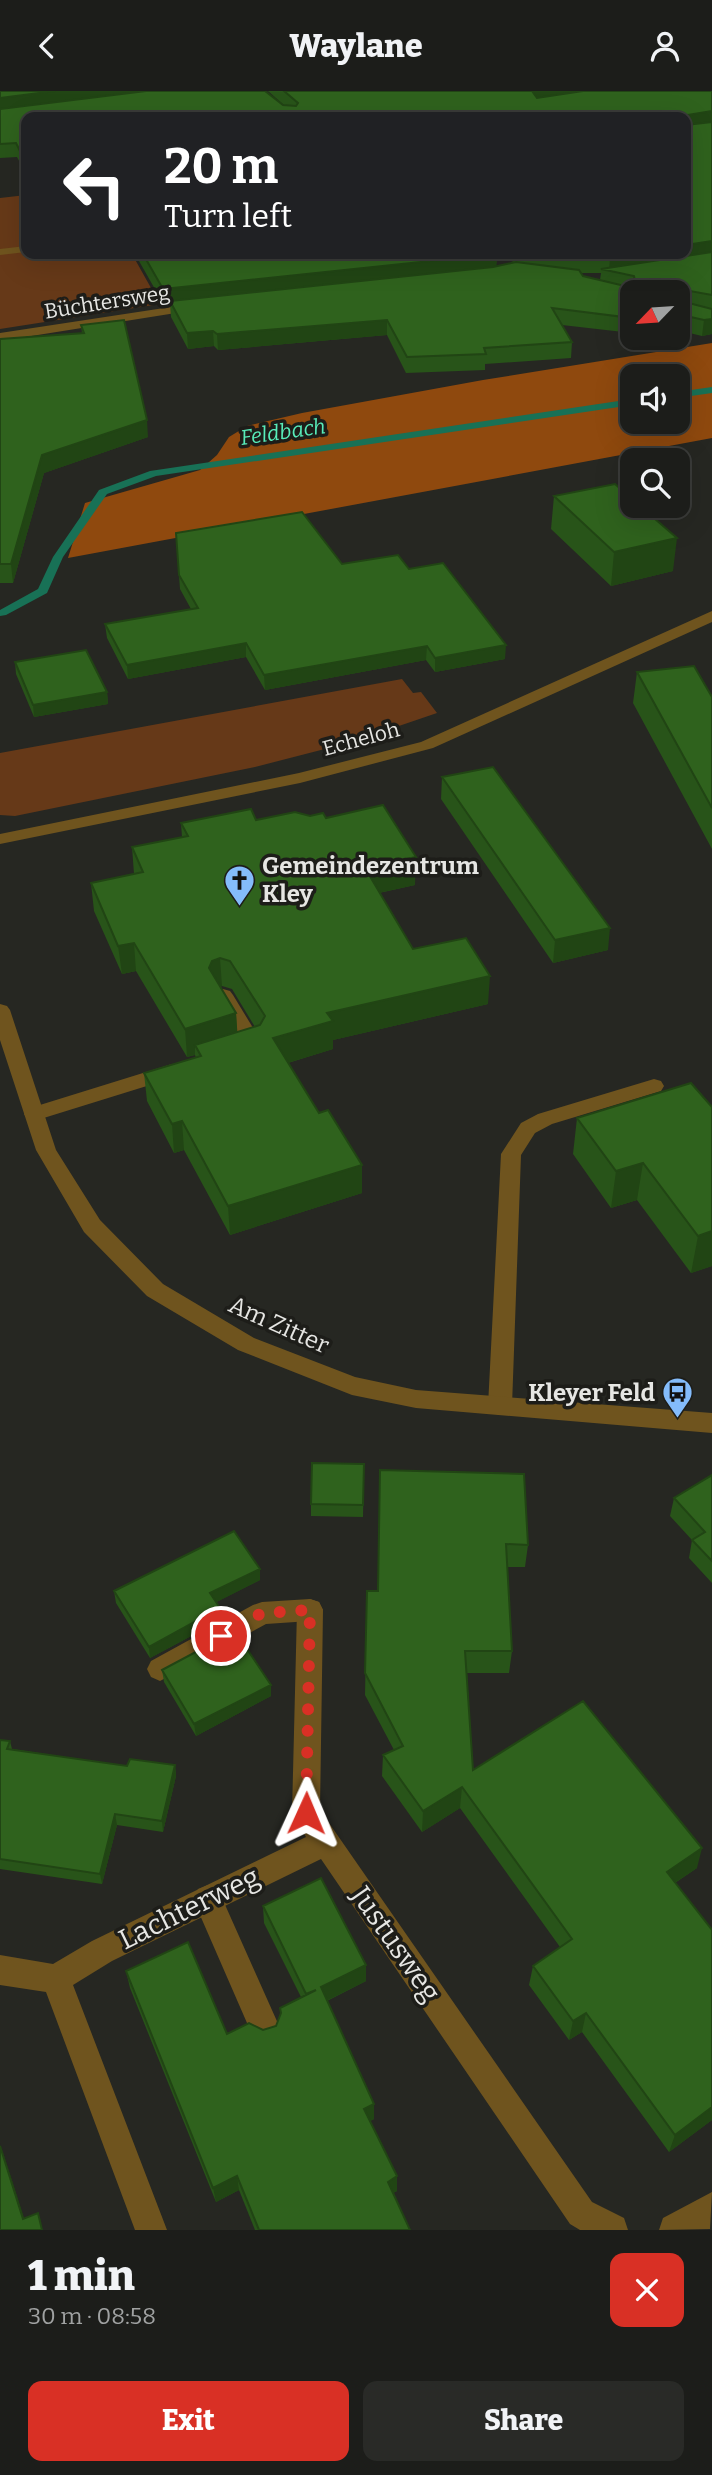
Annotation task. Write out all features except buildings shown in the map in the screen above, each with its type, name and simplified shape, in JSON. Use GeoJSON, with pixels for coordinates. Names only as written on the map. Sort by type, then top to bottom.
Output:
{"type":"FeatureCollection","features":[{"type":"Feature","properties":{"kind":"street"},"geometry":{"type":"LineString","coordinates":[[0,252],[21,250]]}},
{"type":"Feature","properties":{"kind":"street","name":"Büchtersweg"},"geometry":{"type":"LineString","coordinates":[[0,337],[207,306]]}},
{"type":"Feature","properties":{"kind":"street","name":"Echeloh"},"geometry":{"type":"LineString","coordinates":[[0,839],[291,780],[427,745],[712,616]]}},
{"type":"Feature","properties":{"kind":"street"},"geometry":{"type":"LineString","coordinates":[[223,995],[254,1045],[229,1053]]}},
{"type":"Feature","properties":{"kind":"street","name":"Am Zitter"},"geometry":{"type":"LineString","coordinates":[[0,1010],[46,1150],[92,1226],[155,1290],[246,1344],[352,1386],[416,1399],[712,1423]]}},
{"type":"Feature","properties":{"kind":"street"},"geometry":{"type":"LineString","coordinates":[[34,1114],[191,1065]]}},
{"type":"Feature","properties":{"kind":"street"},"geometry":{"type":"LineString","coordinates":[[500,1406],[511,1154],[528,1128],[545,1119],[654,1086]]}},
{"type":"Feature","properties":{"kind":"street","name":"Justusweg"},"geometry":{"type":"LineString","coordinates":[[160,1669],[262,1613],[310,1610],[306,1813],[581,2213],[612,2230]]}},
{"type":"Feature","properties":{"kind":"street","name":"Lachterweg"},"geometry":{"type":"LineString","coordinates":[[56,1979],[102,1951],[325,1842]]}},
{"type":"Feature","properties":{"kind":"street"},"geometry":{"type":"LineString","coordinates":[[208,1899],[265,2028]]}},
{"type":"Feature","properties":{"kind":"street"},"geometry":{"type":"LineString","coordinates":[[0,1970],[56,1979],[151,2230]]}},
{"type":"Feature","properties":{"kind":"street"},"geometry":{"type":"LineString","coordinates":[[675,2230],[699,2218],[712,2207]]}},
{"type":"Feature","properties":{"kind":"shaded area"},"geometry":{"type":"Polygon","coordinates":[[[21,196],[21,259],[135,259],[160,304],[0,329],[0,198],[21,196]]]}},
{"type":"Feature","properties":{"kind":"shaded area"},"geometry":{"type":"Polygon","coordinates":[[[712,343],[712,438],[658,448],[620,448],[620,455],[68,558],[85,503],[200,470],[217,455],[229,437],[247,426],[302,413],[483,380],[669,350],[690,350],[690,347],[712,343]]]}},
{"type":"Feature","properties":{"kind":"shaded area"},"geometry":{"type":"Polygon","coordinates":[[[402,679],[413,693],[421,692],[437,713],[352,742],[255,767],[15,816],[0,815],[0,753],[402,679]]]}},
{"type":"Feature","properties":{"kind":"waterway","name":"Feldbach"},"geometry":{"type":"LineString","coordinates":[[690,393],[712,390]]}},
{"type":"Feature","properties":{"kind":"waterway","name":"Feldbach"},"geometry":{"type":"LineString","coordinates":[[2,613],[43,591],[58,557],[103,492],[154,473],[620,404]]}},
{"type":"Feature","properties":{"kind":"place","name":"Gemeindezentrum Kley"},"geometry":{"type":"Point","coordinates":[239,907]}},
{"type":"Feature","properties":{"kind":"place","name":"Kleyer Feld"},"geometry":{"type":"Point","coordinates":[678,1420]}},
{"type":"Feature","properties":{"kind":"route"},"geometry":{"type":"LineString","coordinates":[[221,1636],[262,1613],[310,1610],[306,1813]]}}]}
